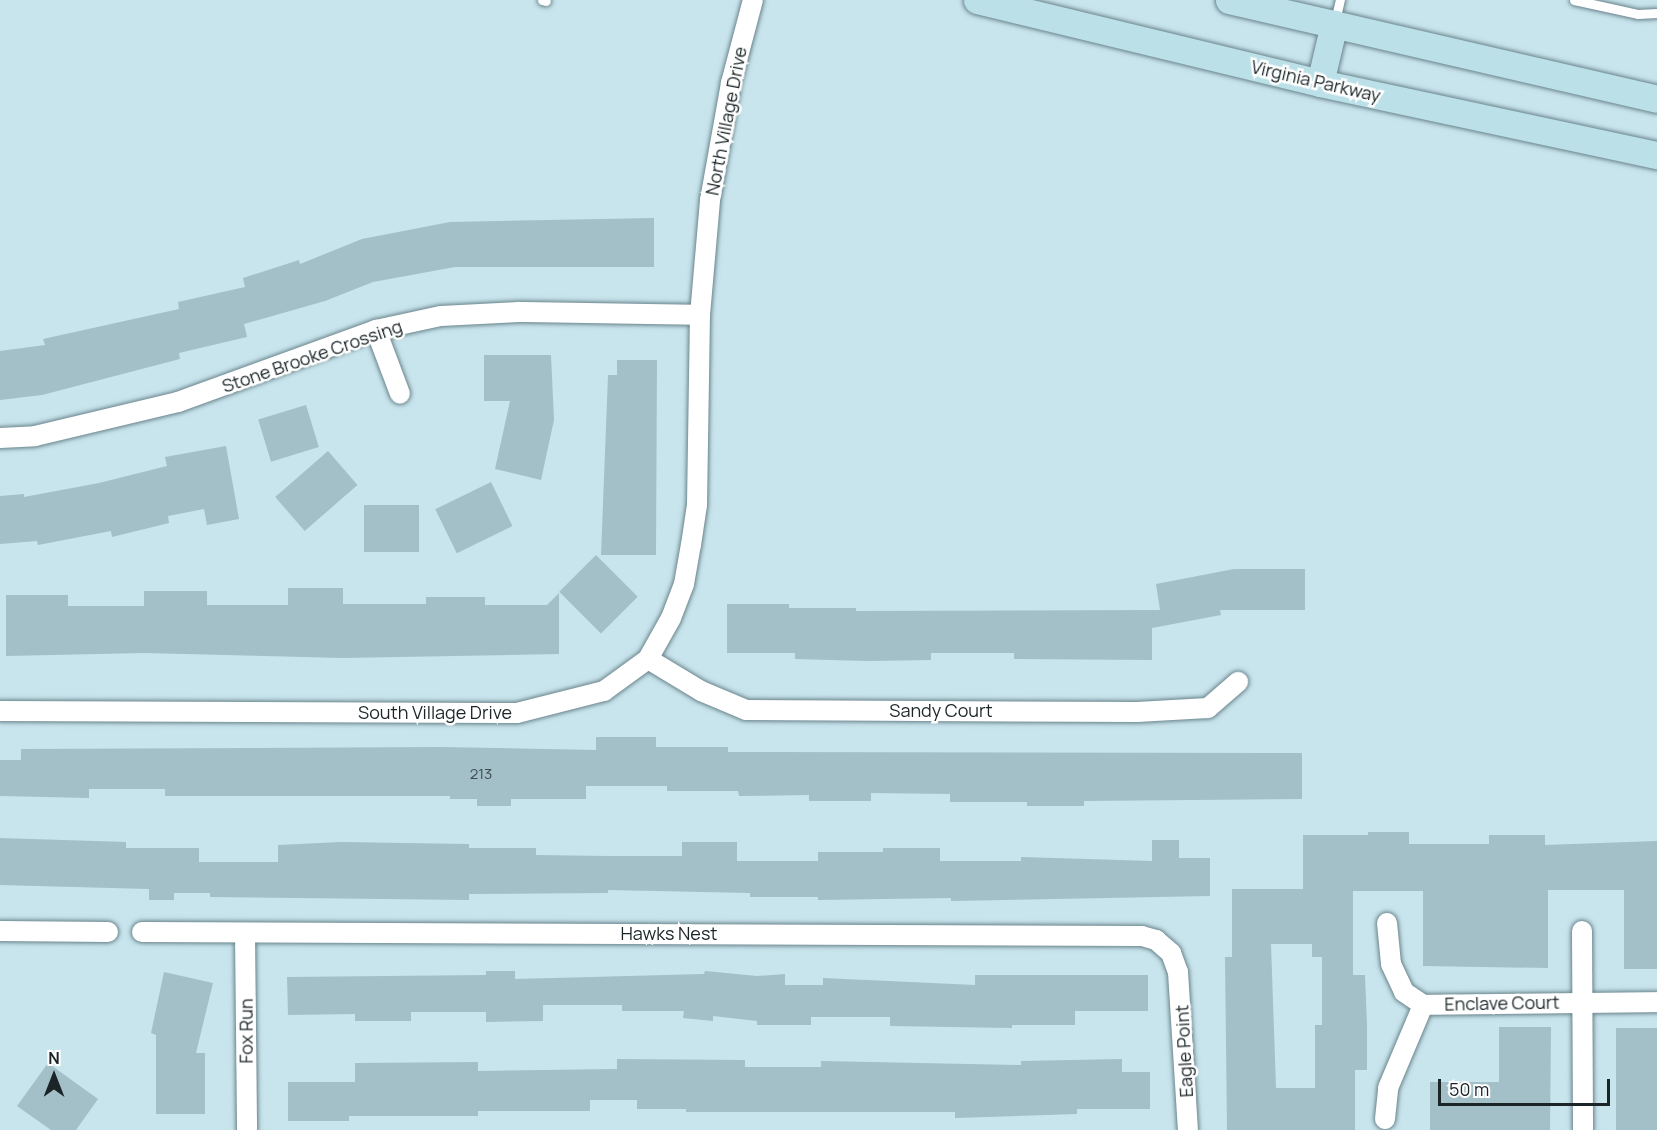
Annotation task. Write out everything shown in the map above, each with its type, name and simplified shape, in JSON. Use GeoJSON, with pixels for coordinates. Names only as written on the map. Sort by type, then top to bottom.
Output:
{"type":"FeatureCollection","features":[{"type":"Feature","properties":{"kind":"main road","name":"Virginia Parkway"},"geometry":{"type":"LineString","coordinates":[[977,0],[1320,83],[1657,155]]}},
{"type":"Feature","properties":{"kind":"main road"},"geometry":{"type":"LineString","coordinates":[[1229,0],[1337,12],[1657,99]]}},
{"type":"Feature","properties":{"kind":"main road"},"geometry":{"type":"LineString","coordinates":[[1320,83],[1337,12]]}},
{"type":"Feature","properties":{"kind":"street","name":"North Village Drive"},"geometry":{"type":"LineString","coordinates":[[700,315],[717,145],[753,0]]}},
{"type":"Feature","properties":{"kind":"street","name":"Stone Brooke Crossing"},"geometry":{"type":"LineString","coordinates":[[0,438],[35,436],[178,402],[376,330],[453,315],[700,315]]}},
{"type":"Feature","properties":{"kind":"street","name":"South Village Drive"},"geometry":{"type":"LineString","coordinates":[[0,711],[517,713],[604,691],[648,659],[678,601],[691,545],[697,505],[700,315]]}},
{"type":"Feature","properties":{"kind":"street"},"geometry":{"type":"LineString","coordinates":[[376,330],[400,394]]}},
{"type":"Feature","properties":{"kind":"street","name":"Sandy Court"},"geometry":{"type":"LineString","coordinates":[[648,659],[701,691],[746,710],[1149,712],[1208,708],[1238,682]]}},
{"type":"Feature","properties":{"kind":"street","name":"Enclave Court"},"geometry":{"type":"LineString","coordinates":[[1387,923],[1391,964],[1404,992],[1422,1005],[1581,1001],[1657,1002]]}},
{"type":"Feature","properties":{"kind":"street"},"geometry":{"type":"LineString","coordinates":[[0,931],[108,932]]}},
{"type":"Feature","properties":{"kind":"street","name":"Enclave Court"},"geometry":{"type":"LineString","coordinates":[[1582,931],[1583,1130]]}},
{"type":"Feature","properties":{"kind":"street","name":"Hawks Nest"},"geometry":{"type":"LineString","coordinates":[[142,932],[1106,934],[1155,940],[1171,953],[1178,972]]}},
{"type":"Feature","properties":{"kind":"street","name":"Fox Run"},"geometry":{"type":"LineString","coordinates":[[245,933],[247,1130]]}},
{"type":"Feature","properties":{"kind":"street","name":"Eagle Point"},"geometry":{"type":"LineString","coordinates":[[1178,972],[1188,1130]]}},
{"type":"Feature","properties":{"kind":"street","name":"Enclave Court"},"geometry":{"type":"LineString","coordinates":[[1385,1119],[1388,1088],[1422,1005]]}},
{"type":"Feature","properties":{"kind":"lane"},"geometry":{"type":"LineString","coordinates":[[1574,0],[1638,14],[1657,12]]}},
{"type":"Feature","properties":{"kind":"building"},"geometry":{"type":"Polygon","coordinates":[[[654,218],[654,267],[455,267],[373,282],[325,301],[244,324],[247,337],[179,353],[180,359],[42,395],[0,400],[0,351],[45,345],[43,339],[179,309],[178,302],[245,287],[243,278],[299,260],[300,264],[362,239],[450,222],[654,218]]]}},
{"type":"Feature","properties":{"kind":"building"},"geometry":{"type":"Polygon","coordinates":[[[484,355],[551,355],[554,420],[541,480],[495,469],[510,401],[484,401],[484,355]]]}},
{"type":"Feature","properties":{"kind":"building"},"geometry":{"type":"Polygon","coordinates":[[[617,360],[657,360],[656,555],[601,555],[608,375],[617,375],[617,360]]]}},
{"type":"Feature","properties":{"kind":"building"},"geometry":{"type":"Polygon","coordinates":[[[306,405],[319,447],[271,462],[258,420],[306,405]]]}},
{"type":"Feature","properties":{"kind":"building"},"geometry":{"type":"Polygon","coordinates":[[[226,446],[239,519],[207,525],[204,509],[168,516],[169,523],[112,537],[111,531],[38,545],[37,541],[0,544],[0,496],[24,494],[24,497],[99,483],[167,466],[165,457],[226,446]]]}},
{"type":"Feature","properties":{"kind":"building"},"geometry":{"type":"Polygon","coordinates":[[[328,451],[358,485],[305,531],[275,497],[328,451]]]}},
{"type":"Feature","properties":{"kind":"building"},"geometry":{"type":"Polygon","coordinates":[[[491,482],[512,526],[457,553],[435,509],[491,482]]]}},
{"type":"Feature","properties":{"kind":"building"},"geometry":{"type":"Polygon","coordinates":[[[364,505],[419,505],[419,552],[364,552],[364,505]]]}},
{"type":"Feature","properties":{"kind":"building"},"geometry":{"type":"Polygon","coordinates":[[[596,555],[638,597],[601,633],[559,592],[596,555]]]}},
{"type":"Feature","properties":{"kind":"building"},"geometry":{"type":"Polygon","coordinates":[[[1234,569],[1305,569],[1305,610],[1220,610],[1221,615],[1152,628],[1152,660],[1014,659],[1014,653],[931,653],[931,660],[868,661],[795,659],[795,653],[727,653],[727,604],[789,604],[789,608],[856,608],[856,611],[1160,610],[1156,584],[1234,569]]]}},
{"type":"Feature","properties":{"kind":"building"},"geometry":{"type":"Polygon","coordinates":[[[288,588],[343,588],[343,604],[426,604],[426,597],[485,597],[485,605],[547,605],[559,593],[559,654],[343,658],[144,653],[6,656],[6,595],[68,595],[68,606],[144,606],[144,591],[207,591],[207,605],[288,605],[288,588]]]}},
{"type":"Feature","properties":{"kind":"building"},"geometry":{"type":"Polygon","coordinates":[[[596,737],[656,737],[656,747],[728,747],[728,752],[1302,753],[1302,799],[1084,801],[1084,806],[1027,806],[1027,802],[950,802],[950,794],[871,793],[871,801],[809,801],[809,795],[739,796],[738,791],[667,791],[667,786],[586,786],[586,799],[511,799],[511,806],[477,806],[477,799],[450,799],[450,796],[165,796],[165,789],[89,789],[89,798],[0,796],[0,760],[21,760],[21,749],[441,747],[596,750],[596,737]]]}},
{"type":"Feature","properties":{"kind":"building"},"geometry":{"type":"Polygon","coordinates":[[[1368,832],[1409,832],[1409,844],[1489,844],[1489,835],[1545,835],[1545,845],[1657,841],[1657,969],[1624,969],[1624,890],[1548,890],[1548,968],[1423,966],[1423,891],[1353,891],[1353,975],[1365,975],[1367,1025],[1367,1070],[1355,1070],[1355,1130],[1227,1130],[1225,957],[1232,957],[1232,889],[1303,889],[1303,835],[1368,835],[1368,832]],[[1271,944],[1276,1088],[1315,1088],[1315,1025],[1322,1025],[1322,957],[1312,957],[1312,944],[1271,944]]]}},
{"type":"Feature","properties":{"kind":"building"},"geometry":{"type":"Polygon","coordinates":[[[0,838],[126,842],[126,848],[199,848],[199,862],[278,862],[278,845],[341,842],[469,844],[469,848],[536,848],[536,855],[682,856],[682,842],[737,842],[737,861],[818,861],[818,852],[883,852],[883,848],[940,848],[940,861],[1021,861],[1021,857],[1152,861],[1152,840],[1179,840],[1179,858],[1210,858],[1210,896],[951,901],[951,898],[818,900],[818,897],[750,897],[750,893],[608,890],[608,893],[469,894],[469,900],[210,897],[210,893],[174,893],[174,900],[149,900],[149,889],[0,885],[0,838]]]}},
{"type":"Feature","properties":{"kind":"building"},"geometry":{"type":"Polygon","coordinates":[[[486,971],[515,971],[515,979],[704,974],[705,971],[757,976],[785,974],[785,985],[823,985],[823,978],[975,985],[975,975],[1148,975],[1148,1011],[1075,1011],[1075,1025],[1012,1025],[1012,1028],[890,1026],[890,1017],[811,1017],[811,1025],[757,1025],[757,1021],[713,1016],[713,1021],[683,1018],[684,1011],[622,1011],[622,1005],[543,1005],[543,1021],[486,1022],[486,1012],[411,1012],[411,1021],[355,1021],[355,1014],[288,1015],[287,977],[486,975],[486,971]]]}},
{"type":"Feature","properties":{"kind":"building"},"geometry":{"type":"Polygon","coordinates":[[[164,972],[213,983],[196,1053],[205,1053],[205,1114],[156,1114],[156,1035],[151,1033],[164,972]]]}},
{"type":"Feature","properties":{"kind":"building"},"geometry":{"type":"Polygon","coordinates":[[[1499,1027],[1551,1027],[1550,1130],[1430,1130],[1430,1082],[1499,1082],[1499,1027]]]}},
{"type":"Feature","properties":{"kind":"building"},"geometry":{"type":"Polygon","coordinates":[[[1616,1028],[1657,1028],[1657,1130],[1616,1130],[1616,1028]]]}},
{"type":"Feature","properties":{"kind":"building"},"geometry":{"type":"Polygon","coordinates":[[[617,1059],[745,1060],[745,1067],[821,1067],[821,1061],[1021,1065],[1021,1061],[1122,1059],[1122,1072],[1150,1072],[1150,1109],[1077,1109],[1077,1114],[955,1118],[955,1112],[686,1112],[686,1109],[637,1109],[637,1100],[590,1100],[590,1111],[478,1111],[478,1116],[349,1116],[349,1121],[288,1121],[288,1082],[355,1082],[355,1063],[478,1062],[478,1071],[617,1069],[617,1059]]]}},
{"type":"Feature","properties":{"kind":"building"},"geometry":{"type":"Polygon","coordinates":[[[48,1063],[98,1099],[76,1130],[51,1130],[17,1106],[48,1063]]]}}]}
